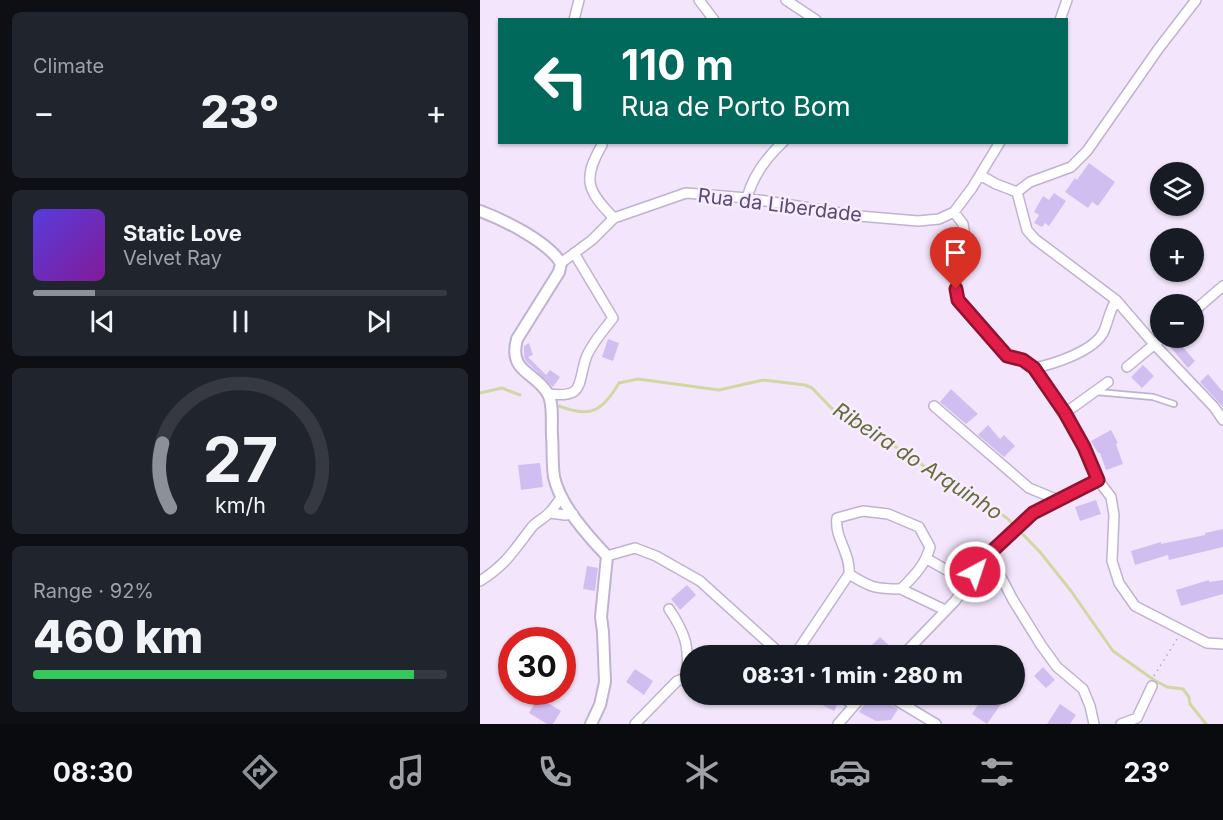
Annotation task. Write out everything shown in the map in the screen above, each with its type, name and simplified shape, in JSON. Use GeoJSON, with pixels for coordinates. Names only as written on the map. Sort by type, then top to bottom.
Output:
{"type":"FeatureCollection","features":[{"type":"Feature","properties":{"kind":"street"},"geometry":{"type":"LineString","coordinates":[[574,18],[579,0]]}},
{"type":"Feature","properties":{"kind":"street"},"geometry":{"type":"LineString","coordinates":[[699,0],[712,18]]}},
{"type":"Feature","properties":{"kind":"street"},"geometry":{"type":"LineString","coordinates":[[786,0],[813,18]]}},
{"type":"Feature","properties":{"kind":"street"},"geometry":{"type":"LineString","coordinates":[[1061,18],[1066,0]]}},
{"type":"Feature","properties":{"kind":"street"},"geometry":{"type":"LineString","coordinates":[[1017,192],[1030,182],[1071,167],[1087,151],[1159,48],[1196,0]]}},
{"type":"Feature","properties":{"kind":"street"},"geometry":{"type":"LineString","coordinates":[[602,144],[588,176],[591,189],[602,206],[614,218]]}},
{"type":"Feature","properties":{"kind":"street"},"geometry":{"type":"LineString","coordinates":[[747,198],[751,184],[763,163],[781,144]]}},
{"type":"Feature","properties":{"kind":"street"},"geometry":{"type":"LineString","coordinates":[[999,144],[954,212],[963,224],[966,241],[955,276],[958,300],[1007,356],[1023,360],[1034,368],[1065,413],[1084,447],[1098,480],[1111,497],[1114,515],[1112,561],[1119,583],[1135,606],[1207,643],[1223,644]]}},
{"type":"Feature","properties":{"kind":"street"},"geometry":{"type":"LineString","coordinates":[[980,175],[1017,192]]}},
{"type":"Feature","properties":{"kind":"street"},"geometry":{"type":"LineString","coordinates":[[1017,192],[1027,230],[1035,239],[1116,300],[1150,340]]}},
{"type":"Feature","properties":{"kind":"street","name":"Rua da Liberdade"},"geometry":{"type":"LineString","coordinates":[[561,262],[592,240],[614,218],[686,193],[747,198],[859,216],[918,220],[939,219],[954,212]]}},
{"type":"Feature","properties":{"kind":"street"},"geometry":{"type":"LineString","coordinates":[[480,211],[513,226],[549,249],[561,262],[559,272],[517,339],[514,352],[521,368],[548,394],[550,400],[554,476],[562,497],[588,536],[608,556]]}},
{"type":"Feature","properties":{"kind":"street"},"geometry":{"type":"LineString","coordinates":[[548,394],[564,396],[576,390],[581,384],[586,358],[613,318],[574,254]]}},
{"type":"Feature","properties":{"kind":"street"},"geometry":{"type":"LineString","coordinates":[[1204,302],[1223,286]]}},
{"type":"Feature","properties":{"kind":"street"},"geometry":{"type":"LineString","coordinates":[[1034,368],[1056,363],[1093,344],[1103,333],[1109,312],[1116,300]]}},
{"type":"Feature","properties":{"kind":"street"},"geometry":{"type":"LineString","coordinates":[[1127,367],[1150,348]]}},
{"type":"Feature","properties":{"kind":"street"},"geometry":{"type":"LineString","coordinates":[[1157,348],[1214,407],[1223,420]]}},
{"type":"Feature","properties":{"kind":"street"},"geometry":{"type":"LineString","coordinates":[[1065,413],[1108,382]]}},
{"type":"Feature","properties":{"kind":"street"},"geometry":{"type":"LineString","coordinates":[[934,406],[1029,488],[1058,500]]}},
{"type":"Feature","properties":{"kind":"street"},"geometry":{"type":"LineString","coordinates":[[912,645],[955,601],[989,554],[1033,513],[1098,480]]}},
{"type":"Feature","properties":{"kind":"street"},"geometry":{"type":"LineString","coordinates":[[480,581],[497,571],[539,520],[550,513],[562,497]]}},
{"type":"Feature","properties":{"kind":"street"},"geometry":{"type":"LineString","coordinates":[[801,645],[849,574],[850,563],[836,525],[837,518],[863,511],[888,514],[919,527],[930,547],[927,559],[920,570],[901,589]]}},
{"type":"Feature","properties":{"kind":"street"},"geometry":{"type":"LineString","coordinates":[[550,513],[573,514]]}},
{"type":"Feature","properties":{"kind":"street"},"geometry":{"type":"LineString","coordinates":[[608,556],[634,548],[656,556],[700,581],[771,645]]}},
{"type":"Feature","properties":{"kind":"street"},"geometry":{"type":"LineString","coordinates":[[989,554],[1013,600],[1041,645],[1057,667],[1083,689],[1094,724]]}},
{"type":"Feature","properties":{"kind":"street"},"geometry":{"type":"LineString","coordinates":[[591,724],[600,705],[605,681],[601,617],[608,556]]}},
{"type":"Feature","properties":{"kind":"street"},"geometry":{"type":"LineString","coordinates":[[927,559],[968,582]]}},
{"type":"Feature","properties":{"kind":"street"},"geometry":{"type":"LineString","coordinates":[[849,574],[882,590],[901,589],[945,610]]}},
{"type":"Feature","properties":{"kind":"street"},"geometry":{"type":"LineString","coordinates":[[669,609],[681,627],[687,645]]}},
{"type":"Feature","properties":{"kind":"street"},"geometry":{"type":"LineString","coordinates":[[635,724],[655,705],[665,691],[680,680]]}},
{"type":"Feature","properties":{"kind":"street"},"geometry":{"type":"LineString","coordinates":[[1121,724],[1137,718],[1152,686]]}},
{"type":"Feature","properties":{"kind":"street"},"geometry":{"type":"LineString","coordinates":[[838,724],[854,705]]}},
{"type":"Feature","properties":{"kind":"street"},"geometry":{"type":"LineString","coordinates":[[904,705],[936,724]]}},
{"type":"Feature","properties":{"kind":"lane"},"geometry":{"type":"LineString","coordinates":[[1095,392],[1153,397],[1174,404]]}},
{"type":"Feature","properties":{"kind":"path"},"geometry":{"type":"LineString","coordinates":[[1154,675],[1183,631]]}},
{"type":"Feature","properties":{"kind":"building"},"geometry":{"type":"Polygon","coordinates":[[[1089,163],[1115,182],[1098,206],[1092,202],[1088,208],[1065,192],[1089,163]]]}},
{"type":"Feature","properties":{"kind":"building"},"geometry":{"type":"Polygon","coordinates":[[[1054,193],[1066,201],[1049,226],[1045,223],[1042,227],[1034,223],[1039,215],[1034,212],[1043,196],[1049,200],[1054,193]]]}},
{"type":"Feature","properties":{"kind":"building"},"geometry":{"type":"Polygon","coordinates":[[[608,339],[619,343],[613,361],[602,357],[608,339]]]}},
{"type":"Feature","properties":{"kind":"building"},"geometry":{"type":"Polygon","coordinates":[[[529,343],[533,355],[528,357],[546,375],[550,370],[560,377],[553,387],[526,361],[524,346],[529,343]]]}},
{"type":"Feature","properties":{"kind":"building"},"geometry":{"type":"Polygon","coordinates":[[[1171,348],[1184,348],[1195,361],[1188,368],[1171,348]]]}},
{"type":"Feature","properties":{"kind":"building"},"geometry":{"type":"Polygon","coordinates":[[[1143,365],[1154,376],[1142,388],[1131,377],[1143,365]]]}},
{"type":"Feature","properties":{"kind":"building"},"geometry":{"type":"Polygon","coordinates":[[[1208,374],[1223,392],[1223,407],[1200,382],[1208,374]]]}},
{"type":"Feature","properties":{"kind":"building"},"geometry":{"type":"Polygon","coordinates":[[[951,389],[978,414],[966,424],[940,402],[951,389]]]}},
{"type":"Feature","properties":{"kind":"building"},"geometry":{"type":"Polygon","coordinates":[[[988,425],[1000,439],[1004,435],[1015,446],[1004,457],[978,435],[988,425]]]}},
{"type":"Feature","properties":{"kind":"building"},"geometry":{"type":"Polygon","coordinates":[[[1111,430],[1118,443],[1116,444],[1123,464],[1106,470],[1100,453],[1091,441],[1111,430]]]}},
{"type":"Feature","properties":{"kind":"building"},"geometry":{"type":"Polygon","coordinates":[[[540,463],[543,487],[521,490],[518,465],[540,463]]]}},
{"type":"Feature","properties":{"kind":"building"},"geometry":{"type":"Polygon","coordinates":[[[1096,500],[1101,514],[1080,521],[1075,507],[1096,500]]]}},
{"type":"Feature","properties":{"kind":"building"},"geometry":{"type":"Polygon","coordinates":[[[1223,529],[1223,547],[1169,560],[1168,555],[1135,565],[1131,551],[1223,529]]]}},
{"type":"Feature","properties":{"kind":"building"},"geometry":{"type":"Polygon","coordinates":[[[587,566],[598,568],[595,591],[583,589],[587,566]]]}},
{"type":"Feature","properties":{"kind":"building"},"geometry":{"type":"Polygon","coordinates":[[[1209,580],[1209,582],[1223,580],[1223,594],[1181,606],[1176,590],[1209,580]]]}},
{"type":"Feature","properties":{"kind":"building"},"geometry":{"type":"Polygon","coordinates":[[[687,585],[696,595],[680,610],[671,599],[687,585]]]}},
{"type":"Feature","properties":{"kind":"building"},"geometry":{"type":"Polygon","coordinates":[[[880,637],[889,645],[872,645],[880,637]]]}},
{"type":"Feature","properties":{"kind":"building"},"geometry":{"type":"Polygon","coordinates":[[[1043,667],[1055,680],[1046,688],[1034,676],[1043,667]]]}},
{"type":"Feature","properties":{"kind":"building"},"geometry":{"type":"Polygon","coordinates":[[[635,669],[653,681],[644,695],[626,682],[635,669]]]}},
{"type":"Feature","properties":{"kind":"building"},"geometry":{"type":"Polygon","coordinates":[[[1060,704],[1076,715],[1070,724],[1047,724],[1060,704]]]}},
{"type":"Feature","properties":{"kind":"building"},"geometry":{"type":"Polygon","coordinates":[[[534,705],[551,705],[561,711],[553,724],[547,724],[529,713],[534,705]]]}},
{"type":"Feature","properties":{"kind":"building"},"geometry":{"type":"Polygon","coordinates":[[[823,705],[837,705],[834,711],[823,705]]]}},
{"type":"Feature","properties":{"kind":"building"},"geometry":{"type":"Polygon","coordinates":[[[864,705],[891,705],[898,709],[891,720],[876,721],[859,712],[864,705]]]}},
{"type":"Feature","properties":{"kind":"building"},"geometry":{"type":"Polygon","coordinates":[[[978,705],[1000,705],[987,724],[972,714],[978,705]]]}},
{"type":"Feature","properties":{"kind":"waterway","name":"Ribeira do Arquinho"},"geometry":{"type":"LineString","coordinates":[[559,406],[579,412],[594,410],[607,401],[619,383],[638,379],[719,390],[763,380],[805,385],[812,388],[840,417],[854,424],[865,424],[908,456],[1007,518],[1040,552],[1071,591],[1113,651],[1154,680],[1167,687],[1183,689],[1189,697],[1190,704],[1206,724]]}},
{"type":"Feature","properties":{"kind":"waterway","name":"Ribeira do Arquinho"},"geometry":{"type":"LineString","coordinates":[[480,393],[502,388],[520,395]]}},
{"type":"Feature","properties":{"kind":"route"},"geometry":{"type":"LineString","coordinates":[[956,289],[958,300],[1007,356],[1023,360],[1034,368],[1065,413],[1084,447],[1098,480],[1088,483],[1072,494],[1049,503],[1033,513],[989,554],[975,572]]}}]}
